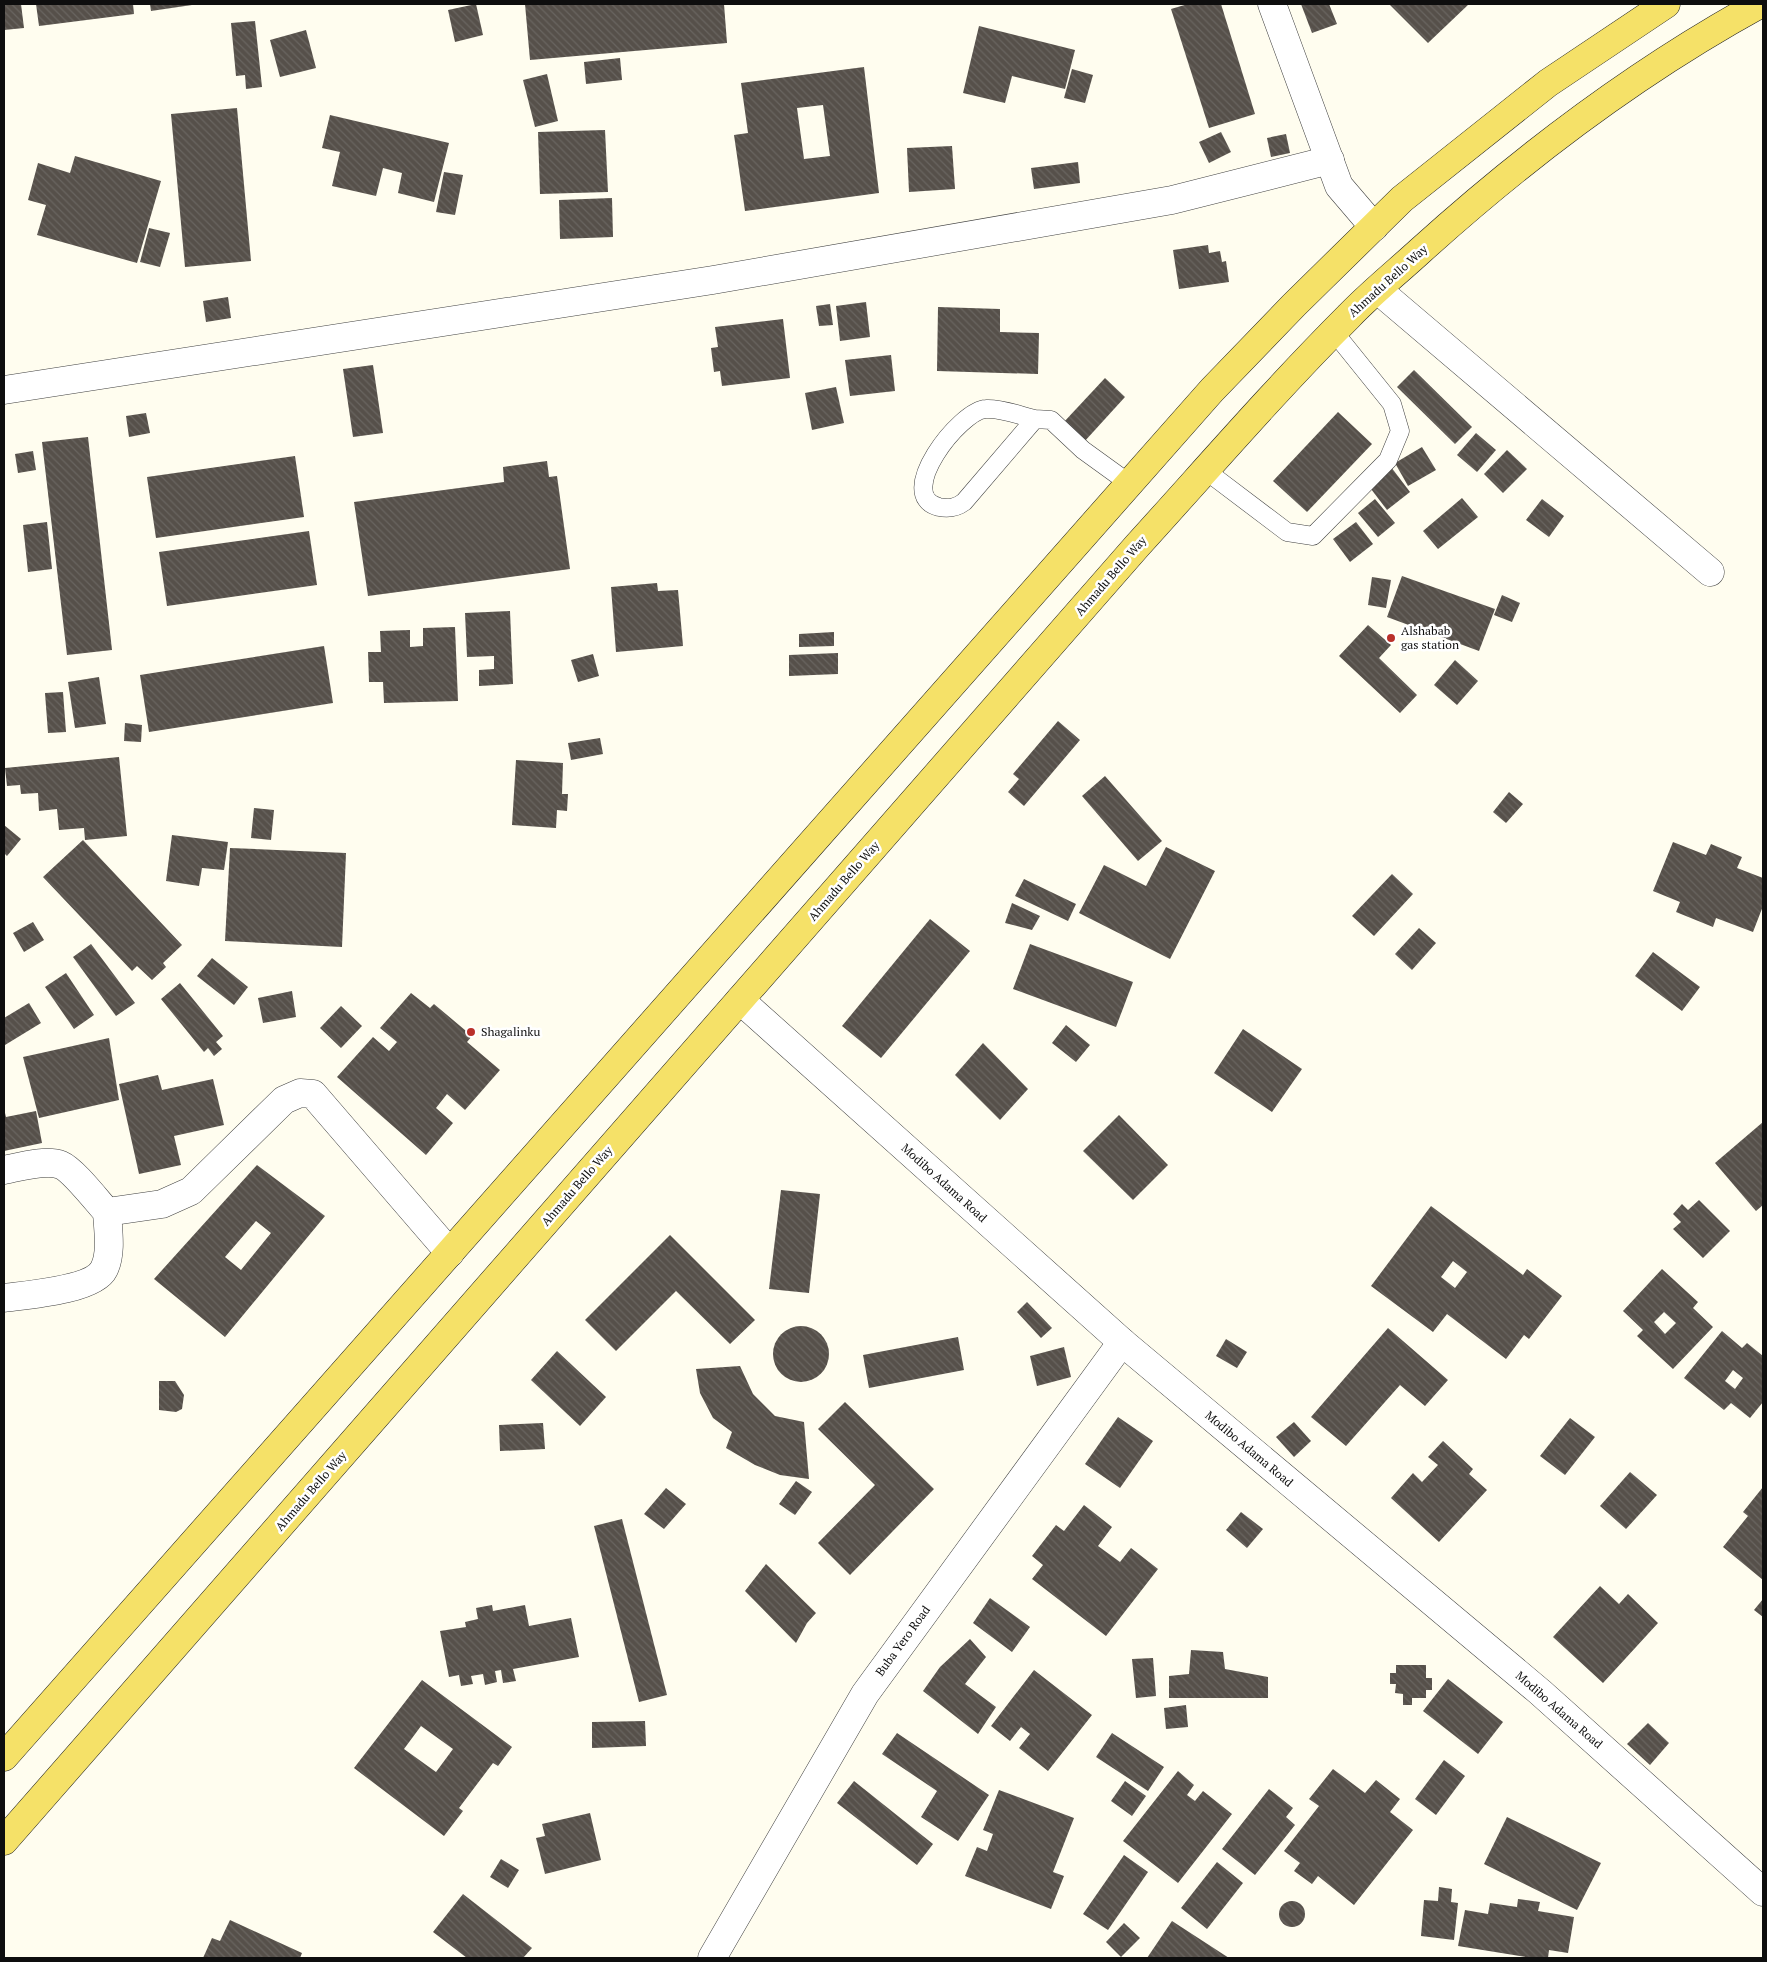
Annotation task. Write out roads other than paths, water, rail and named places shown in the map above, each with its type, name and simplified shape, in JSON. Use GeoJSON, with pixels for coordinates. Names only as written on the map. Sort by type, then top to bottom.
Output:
{"type":"FeatureCollection","features":[{"type":"Feature","properties":{"kind":"main road"},"geometry":{"type":"LineString","coordinates":[[4,1757],[1212,390],[1294,305],[1402,199],[1548,83],[1666,4]]}},
{"type":"Feature","properties":{"kind":"main road","name":"Ahmadu Bello Way"},"geometry":{"type":"LineString","coordinates":[[4,1841],[1205,470],[1334,332],[1469,207],[1587,112],[1704,34],[1760,4]]}},
{"type":"Feature","properties":{"kind":"street"},"geometry":{"type":"LineString","coordinates":[[1272,4],[1339,186],[1374,227]]}},
{"type":"Feature","properties":{"kind":"street"},"geometry":{"type":"LineString","coordinates":[[4,390],[713,280],[1094,214],[1172,200],[1330,160]]}},
{"type":"Feature","properties":{"kind":"street"},"geometry":{"type":"LineString","coordinates":[[1378,290],[1710,572]]}},
{"type":"Feature","properties":{"kind":"street","name":"Modibo Adama Road"},"geometry":{"type":"LineString","coordinates":[[740,1000],[1122,1342],[1540,1692],[1763,1892]]}},
{"type":"Feature","properties":{"kind":"street"},"geometry":{"type":"LineString","coordinates":[[107,1212],[162,1204],[191,1191],[284,1100],[300,1093],[313,1094],[450,1253]]}},
{"type":"Feature","properties":{"kind":"street"},"geometry":{"type":"LineString","coordinates":[[4,1170],[31,1164],[60,1164],[69,1170],[107,1212],[108,1257],[104,1271],[88,1282],[69,1289],[4,1298]]}},
{"type":"Feature","properties":{"kind":"street","name":"Buba Yero Road"},"geometry":{"type":"LineString","coordinates":[[712,1958],[865,1694],[1122,1342]]}},
{"type":"Feature","properties":{"kind":"lane"},"geometry":{"type":"LineString","coordinates":[[1205,470],[1287,532],[1313,536],[1388,460],[1400,431],[1392,404],[1334,332]]}},
{"type":"Feature","properties":{"kind":"lane"},"geometry":{"type":"LineString","coordinates":[[1036,419],[964,502],[957,507],[947,509],[930,505],[923,492],[924,477],[929,465],[966,418],[985,409],[1051,420],[1082,450],[1130,484]]}},
{"type":"Feature","properties":{"kind":"place","name":"Alshabab gas station"},"geometry":{"type":"Point","coordinates":[1391,638]}},
{"type":"Feature","properties":{"kind":"place","name":"Shagalinku"},"geometry":{"type":"Point","coordinates":[471,1032]}}]}
